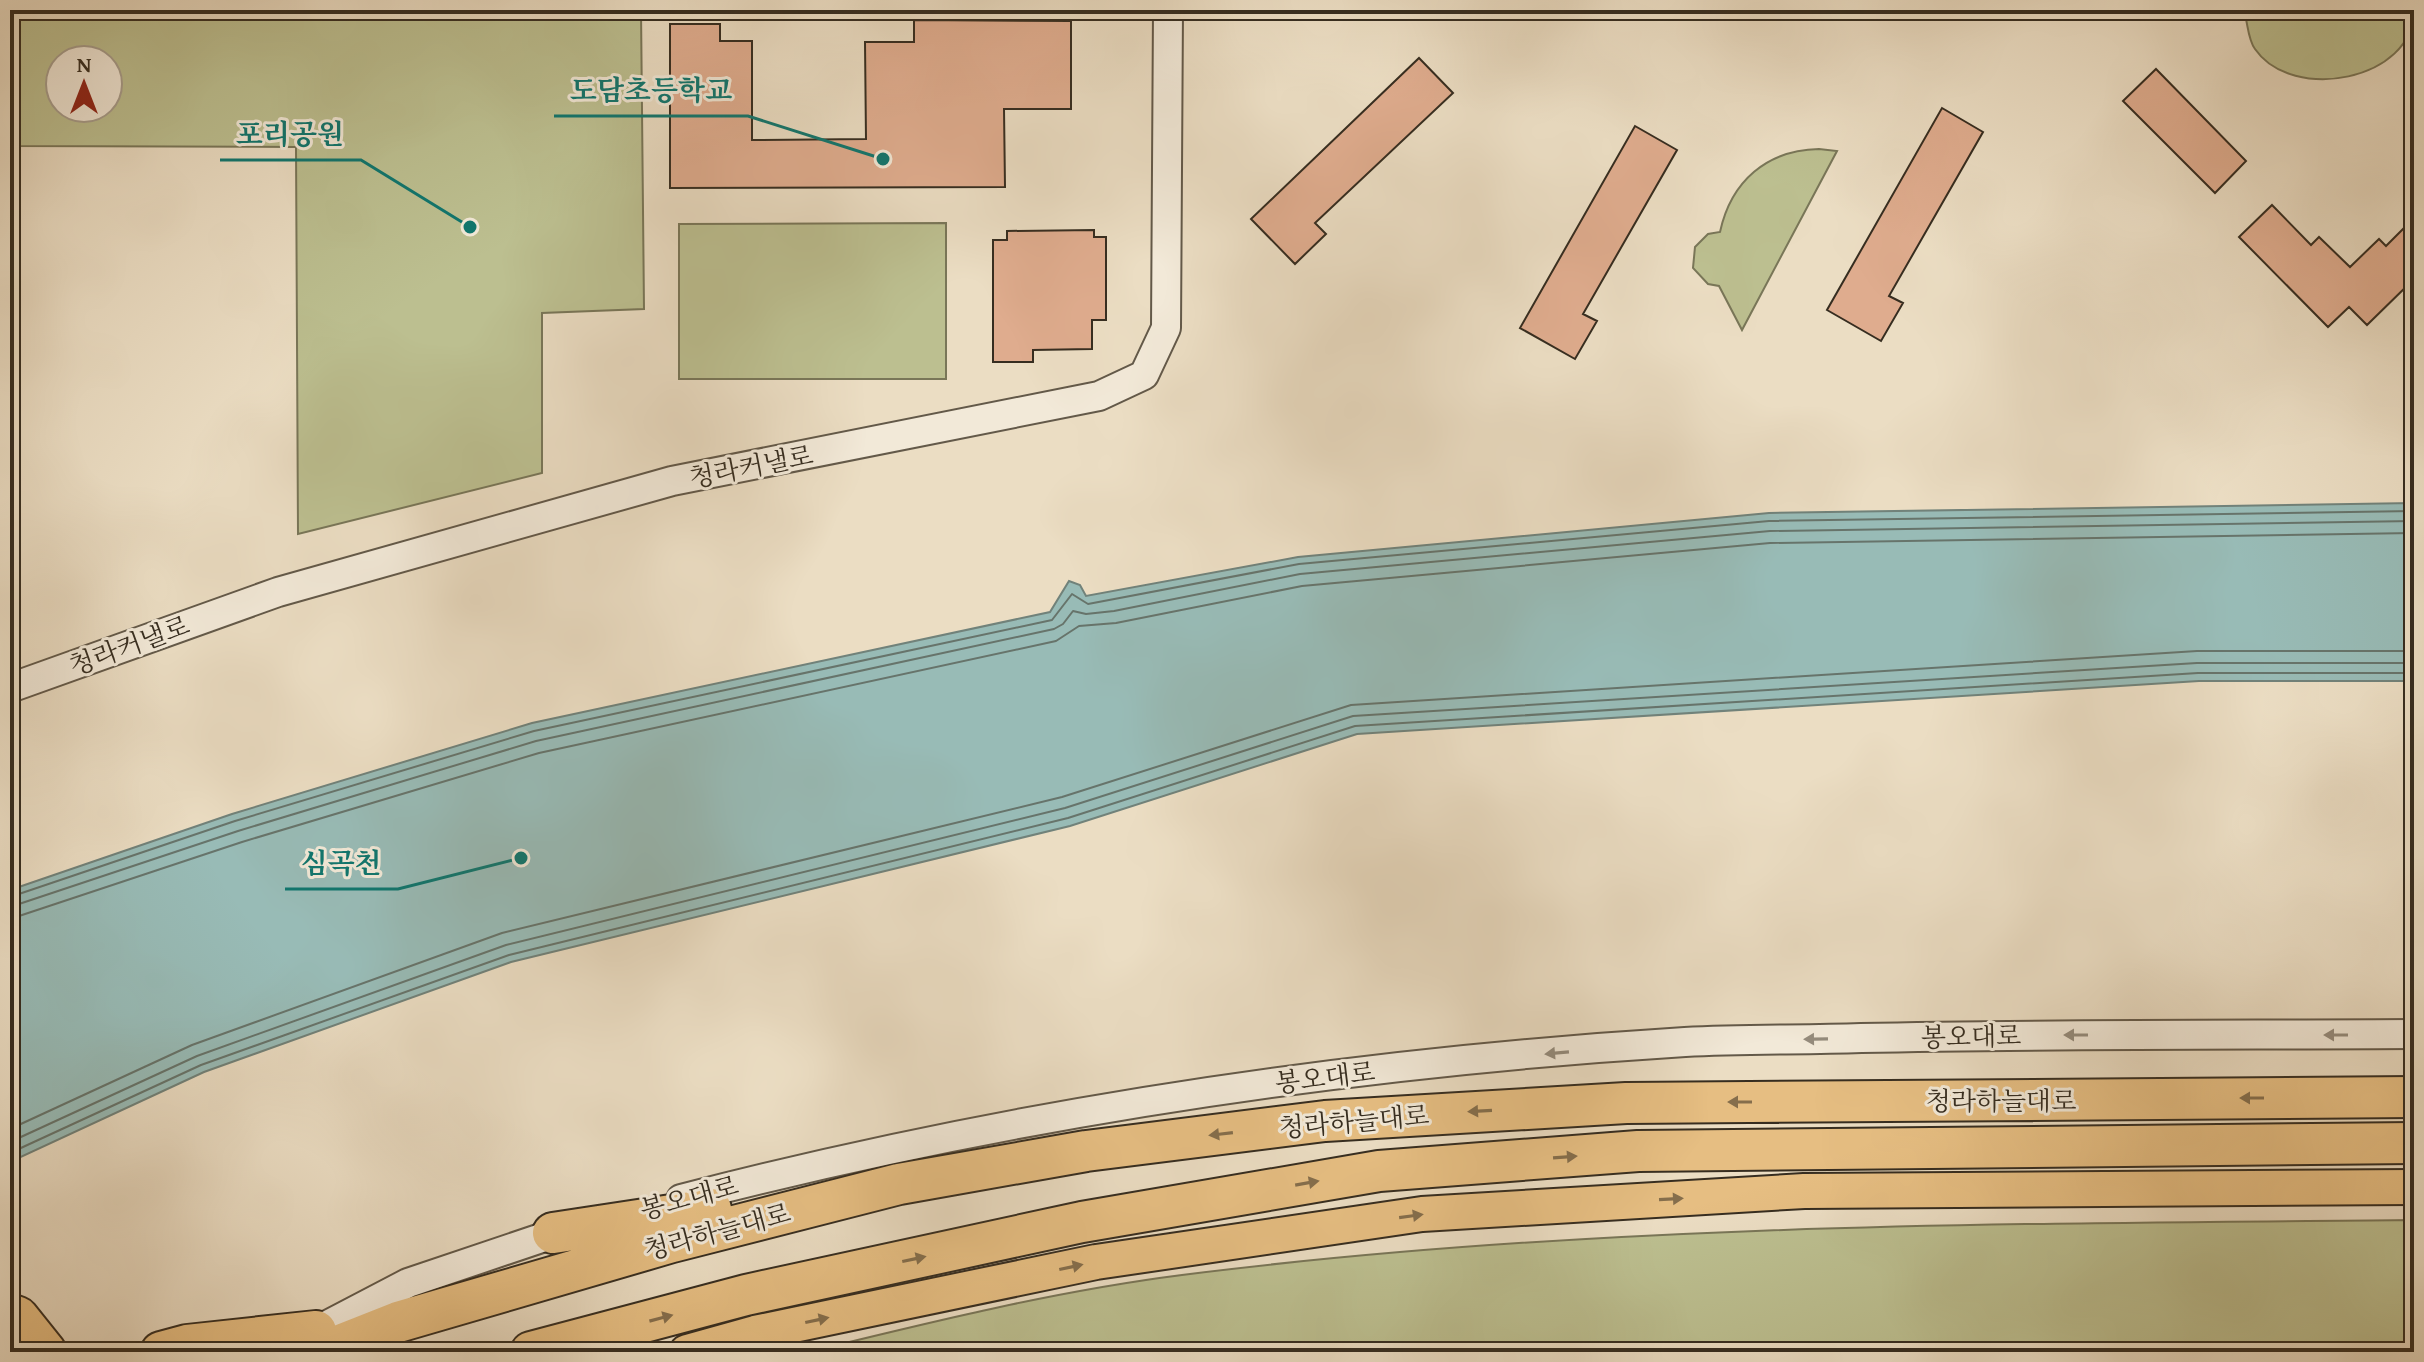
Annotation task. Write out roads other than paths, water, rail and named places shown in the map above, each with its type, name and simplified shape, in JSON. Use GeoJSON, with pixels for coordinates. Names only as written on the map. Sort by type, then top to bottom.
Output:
{"type":"FeatureCollection","features":[{"type":"Feature","properties":{"kind":"highway","name":"청라하늘대로"},"geometry":{"type":"LineString","coordinates":[[161,1352],[187,1345],[319,1342],[672,1242],[899,1184],[1086,1151],[1325,1121],[1626,1103],[2414,1097]]}},
{"type":"Feature","properties":{"kind":"highway","name":"청라하늘대로"},"geometry":{"type":"LineString","coordinates":[[531,1352],[746,1295],[1082,1222],[1379,1171],[1638,1151],[2414,1143]]}},
{"type":"Feature","properties":{"kind":"highway"},"geometry":{"type":"LineString","coordinates":[[553,1233],[988,1168]]}},
{"type":"Feature","properties":{"kind":"highway"},"geometry":{"type":"LineString","coordinates":[[10,1314],[18,1317],[46,1352]]}},
{"type":"Feature","properties":{"kind":"main road"},"geometry":{"type":"LineString","coordinates":[[687,1352],[755,1333],[1096,1262],[1422,1214],[1804,1191],[2414,1187]]}},
{"type":"Feature","properties":{"kind":"street","name":"청라커낼로"},"geometry":{"type":"LineString","coordinates":[[10,688],[278,592],[672,481],[1099,396],[1144,375],[1166,328],[1168,10]]}},
{"type":"Feature","properties":{"kind":"street","name":"봉오대로"},"geometry":{"type":"LineString","coordinates":[[276,1352],[319,1342],[408,1283],[553,1233],[814,1165],[1089,1111],[1314,1076],[1687,1042],[1994,1035],[2414,1034]]}},
{"type":"Feature","properties":{"kind":"water"},"geometry":{"type":"Polygon","coordinates":[[[2414,503],[2414,681],[2199,681],[1357,734],[1070,826],[511,962],[204,1072],[10,1162],[10,890],[232,814],[532,723],[1050,612],[1069,581],[1080,585],[1086,596],[1298,557],[1769,513],[2414,503]]]}},
{"type":"Feature","properties":{"kind":"place","name":"도담초등학교"},"geometry":{"type":"Point","coordinates":[883,159]}},
{"type":"Feature","properties":{"kind":"place","name":"포리공원"},"geometry":{"type":"Point","coordinates":[470,227]}},
{"type":"Feature","properties":{"kind":"place","name":"심곡천"},"geometry":{"type":"Point","coordinates":[521,858]}}]}
